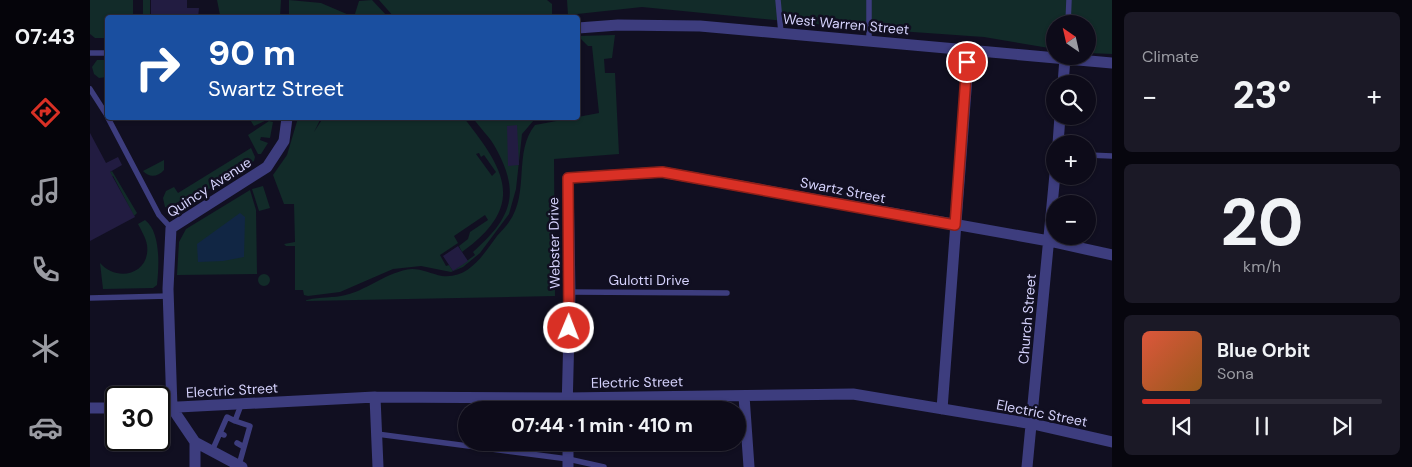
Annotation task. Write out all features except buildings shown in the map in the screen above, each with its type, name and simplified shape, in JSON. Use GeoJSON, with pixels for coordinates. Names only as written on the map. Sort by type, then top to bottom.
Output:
{"type":"FeatureCollection","features":[{"type":"Feature","properties":{"kind":"street","name":"West Warren Street"},"geometry":{"type":"LineString","coordinates":[[580,28],[700,26],[1046,56]]}},
{"type":"Feature","properties":{"kind":"street"},"geometry":{"type":"LineString","coordinates":[[942,409],[969,50]]}},
{"type":"Feature","properties":{"kind":"street","name":"West Warren Street"},"geometry":{"type":"LineString","coordinates":[[1096,61],[1112,63]]}},
{"type":"Feature","properties":{"kind":"street","name":"Quincy Avenue"},"geometry":{"type":"LineString","coordinates":[[172,408],[169,296],[170,228],[267,167],[284,141],[287,120]]}},
{"type":"Feature","properties":{"kind":"street","name":"Swartz Street"},"geometry":{"type":"LineString","coordinates":[[568,178],[662,172],[1046,240]]}},
{"type":"Feature","properties":{"kind":"street","name":"Webster Drive"},"geometry":{"type":"LineString","coordinates":[[567,398],[570,292],[568,178]]}},
{"type":"Feature","properties":{"kind":"street","name":"Church Street"},"geometry":{"type":"LineString","coordinates":[[1027,467],[1033,424],[1049,245]]}},
{"type":"Feature","properties":{"kind":"street","name":"Swartz Street"},"geometry":{"type":"LineString","coordinates":[[1067,245],[1112,255]]}},
{"type":"Feature","properties":{"kind":"street","name":"Electric Street"},"geometry":{"type":"LineString","coordinates":[[172,408],[375,397],[567,398],[853,394],[1033,424],[1112,442]]}},
{"type":"Feature","properties":{"kind":"street"},"geometry":{"type":"LineString","coordinates":[[744,396],[749,467]]}},
{"type":"Feature","properties":{"kind":"street"},"geometry":{"type":"LineString","coordinates":[[375,397],[378,467]]}},
{"type":"Feature","properties":{"kind":"street"},"geometry":{"type":"LineString","coordinates":[[90,408],[105,408]]}},
{"type":"Feature","properties":{"kind":"street"},"geometry":{"type":"LineString","coordinates":[[172,408],[194,442],[241,466]]}},
{"type":"Feature","properties":{"kind":"street"},"geometry":{"type":"LineString","coordinates":[[194,442],[195,467]]}},
{"type":"Feature","properties":{"kind":"lane"},"geometry":{"type":"LineString","coordinates":[[778,0],[781,33]]}},
{"type":"Feature","properties":{"kind":"lane"},"geometry":{"type":"LineString","coordinates":[[869,0],[869,41]]}},
{"type":"Feature","properties":{"kind":"lane"},"geometry":{"type":"LineString","coordinates":[[1068,15],[1069,0]]}},
{"type":"Feature","properties":{"kind":"lane"},"geometry":{"type":"LineString","coordinates":[[90,53],[105,53]]}},
{"type":"Feature","properties":{"kind":"lane"},"geometry":{"type":"LineString","coordinates":[[90,89],[105,112]]}},
{"type":"Feature","properties":{"kind":"lane"},"geometry":{"type":"LineString","coordinates":[[110,120],[159,215],[170,228]]}},
{"type":"Feature","properties":{"kind":"lane"},"geometry":{"type":"LineString","coordinates":[[1096,155],[1112,156]]}},
{"type":"Feature","properties":{"kind":"lane","name":"Gulotti Drive"},"geometry":{"type":"LineString","coordinates":[[570,292],[728,293]]}},
{"type":"Feature","properties":{"kind":"lane"},"geometry":{"type":"LineString","coordinates":[[90,298],[169,296]]}},
{"type":"Feature","properties":{"kind":"lane"},"geometry":{"type":"LineString","coordinates":[[235,420],[241,404]]}},
{"type":"Feature","properties":{"kind":"lane"},"geometry":{"type":"LineString","coordinates":[[212,451],[222,434],[227,417],[250,426],[241,466]]}},
{"type":"Feature","properties":{"kind":"lane"},"geometry":{"type":"LineString","coordinates":[[377,434],[604,467]]}},
{"type":"Feature","properties":{"kind":"lane"},"geometry":{"type":"LineString","coordinates":[[237,443],[244,447]]}},
{"type":"Feature","properties":{"kind":"green space"},"geometry":{"type":"Polygon","coordinates":[[[90,0],[133,0],[133,15],[105,15],[105,38],[95,38],[90,34],[90,0]]]}},
{"type":"Feature","properties":{"kind":"green space"},"geometry":{"type":"Polygon","coordinates":[[[143,0],[150,0],[150,15],[143,15],[143,0]]]}},
{"type":"Feature","properties":{"kind":"green space"},"geometry":{"type":"Polygon","coordinates":[[[217,0],[281,0],[280,15],[220,15],[217,0]]]}},
{"type":"Feature","properties":{"kind":"green space"},"geometry":{"type":"Polygon","coordinates":[[[289,0],[321,3],[349,15],[289,15],[289,0]]]}},
{"type":"Feature","properties":{"kind":"green space"},"geometry":{"type":"Polygon","coordinates":[[[372,0],[386,15],[355,15],[359,1],[372,0]]]}},
{"type":"Feature","properties":{"kind":"green space"},"geometry":{"type":"Polygon","coordinates":[[[379,0],[547,0],[552,4],[552,15],[392,15],[379,0]]]}},
{"type":"Feature","properties":{"kind":"green space"},"geometry":{"type":"Polygon","coordinates":[[[567,0],[1112,0],[1112,54],[1096,53],[1096,15],[1046,15],[1046,47],[984,37],[856,28],[642,7],[568,15],[567,0]]]}},
{"type":"Feature","properties":{"kind":"green space"},"geometry":{"type":"Polygon","coordinates":[[[615,35],[612,58],[604,59],[605,73],[615,73],[619,154],[554,159],[555,296],[304,301],[350,294],[394,274],[412,269],[442,276],[452,276],[468,270],[481,258],[508,224],[515,211],[521,186],[525,147],[528,136],[535,125],[562,120],[580,120],[580,117],[599,113],[592,46],[588,46],[580,36],[615,35]]]}},
{"type":"Feature","properties":{"kind":"green space"},"geometry":{"type":"Polygon","coordinates":[[[97,60],[105,60],[105,77],[99,78],[94,74],[92,67],[97,60]]]}},
{"type":"Feature","properties":{"kind":"green space"},"geometry":{"type":"Polygon","coordinates":[[[250,120],[267,120],[254,126],[250,120]]]}},
{"type":"Feature","properties":{"kind":"green space"},"geometry":{"type":"Polygon","coordinates":[[[297,120],[320,120],[314,132],[322,120],[465,120],[490,154],[499,171],[503,187],[502,203],[496,219],[482,235],[462,252],[459,246],[468,239],[470,232],[488,220],[485,215],[454,236],[458,243],[440,255],[446,266],[449,265],[453,271],[475,255],[473,252],[497,227],[509,203],[508,177],[502,162],[492,141],[475,120],[534,120],[522,134],[516,189],[509,214],[480,253],[463,267],[451,272],[421,266],[393,269],[340,292],[304,295],[303,290],[295,290],[295,246],[286,246],[284,244],[295,242],[294,204],[284,204],[273,175],[287,155],[297,120]],[[479,153],[476,154],[492,176],[496,172],[484,155],[481,157],[479,153]]]}},
{"type":"Feature","properties":{"kind":"green space"},"geometry":{"type":"Polygon","coordinates":[[[269,121],[273,122],[270,138],[261,137],[260,140],[268,143],[261,154],[258,154],[248,135],[269,121]]]}},
{"type":"Feature","properties":{"kind":"green space"},"geometry":{"type":"Polygon","coordinates":[[[251,148],[255,157],[254,161],[178,208],[170,209],[165,207],[163,198],[166,191],[174,187],[178,193],[251,148]]]}},
{"type":"Feature","properties":{"kind":"green space"},"geometry":{"type":"Polygon","coordinates":[[[164,160],[164,170],[159,174],[151,176],[143,171],[164,160]]]}},
{"type":"Feature","properties":{"kind":"green space"},"geometry":{"type":"Polygon","coordinates":[[[112,171],[137,213],[134,216],[113,176],[99,183],[97,179],[112,171]]]}},
{"type":"Feature","properties":{"kind":"green space"},"geometry":{"type":"Polygon","coordinates":[[[263,186],[270,208],[259,211],[252,189],[263,186]]]}},
{"type":"Feature","properties":{"kind":"green space"},"geometry":{"type":"Polygon","coordinates":[[[250,190],[256,210],[257,274],[177,275],[179,242],[186,229],[250,190]]]}},
{"type":"Feature","properties":{"kind":"green space"},"geometry":{"type":"Polygon","coordinates":[[[145,220],[154,233],[158,250],[157,285],[153,288],[103,289],[100,263],[115,273],[123,274],[138,269],[144,263],[147,255],[147,245],[138,224],[145,220]]]}},
{"type":"Feature","properties":{"kind":"green space"},"geometry":{"type":"Polygon","coordinates":[[[262,274],[266,274],[270,280],[266,286],[262,286],[258,282],[258,278],[262,274]]]}},
{"type":"Feature","properties":{"kind":"water"},"geometry":{"type":"Polygon","coordinates":[[[240,213],[245,217],[244,257],[223,261],[198,262],[197,244],[240,213]]]}},
{"type":"Feature","properties":{"kind":"route"},"geometry":{"type":"LineString","coordinates":[[569,328],[568,178],[662,172],[955,225],[967,62]]}}]}
